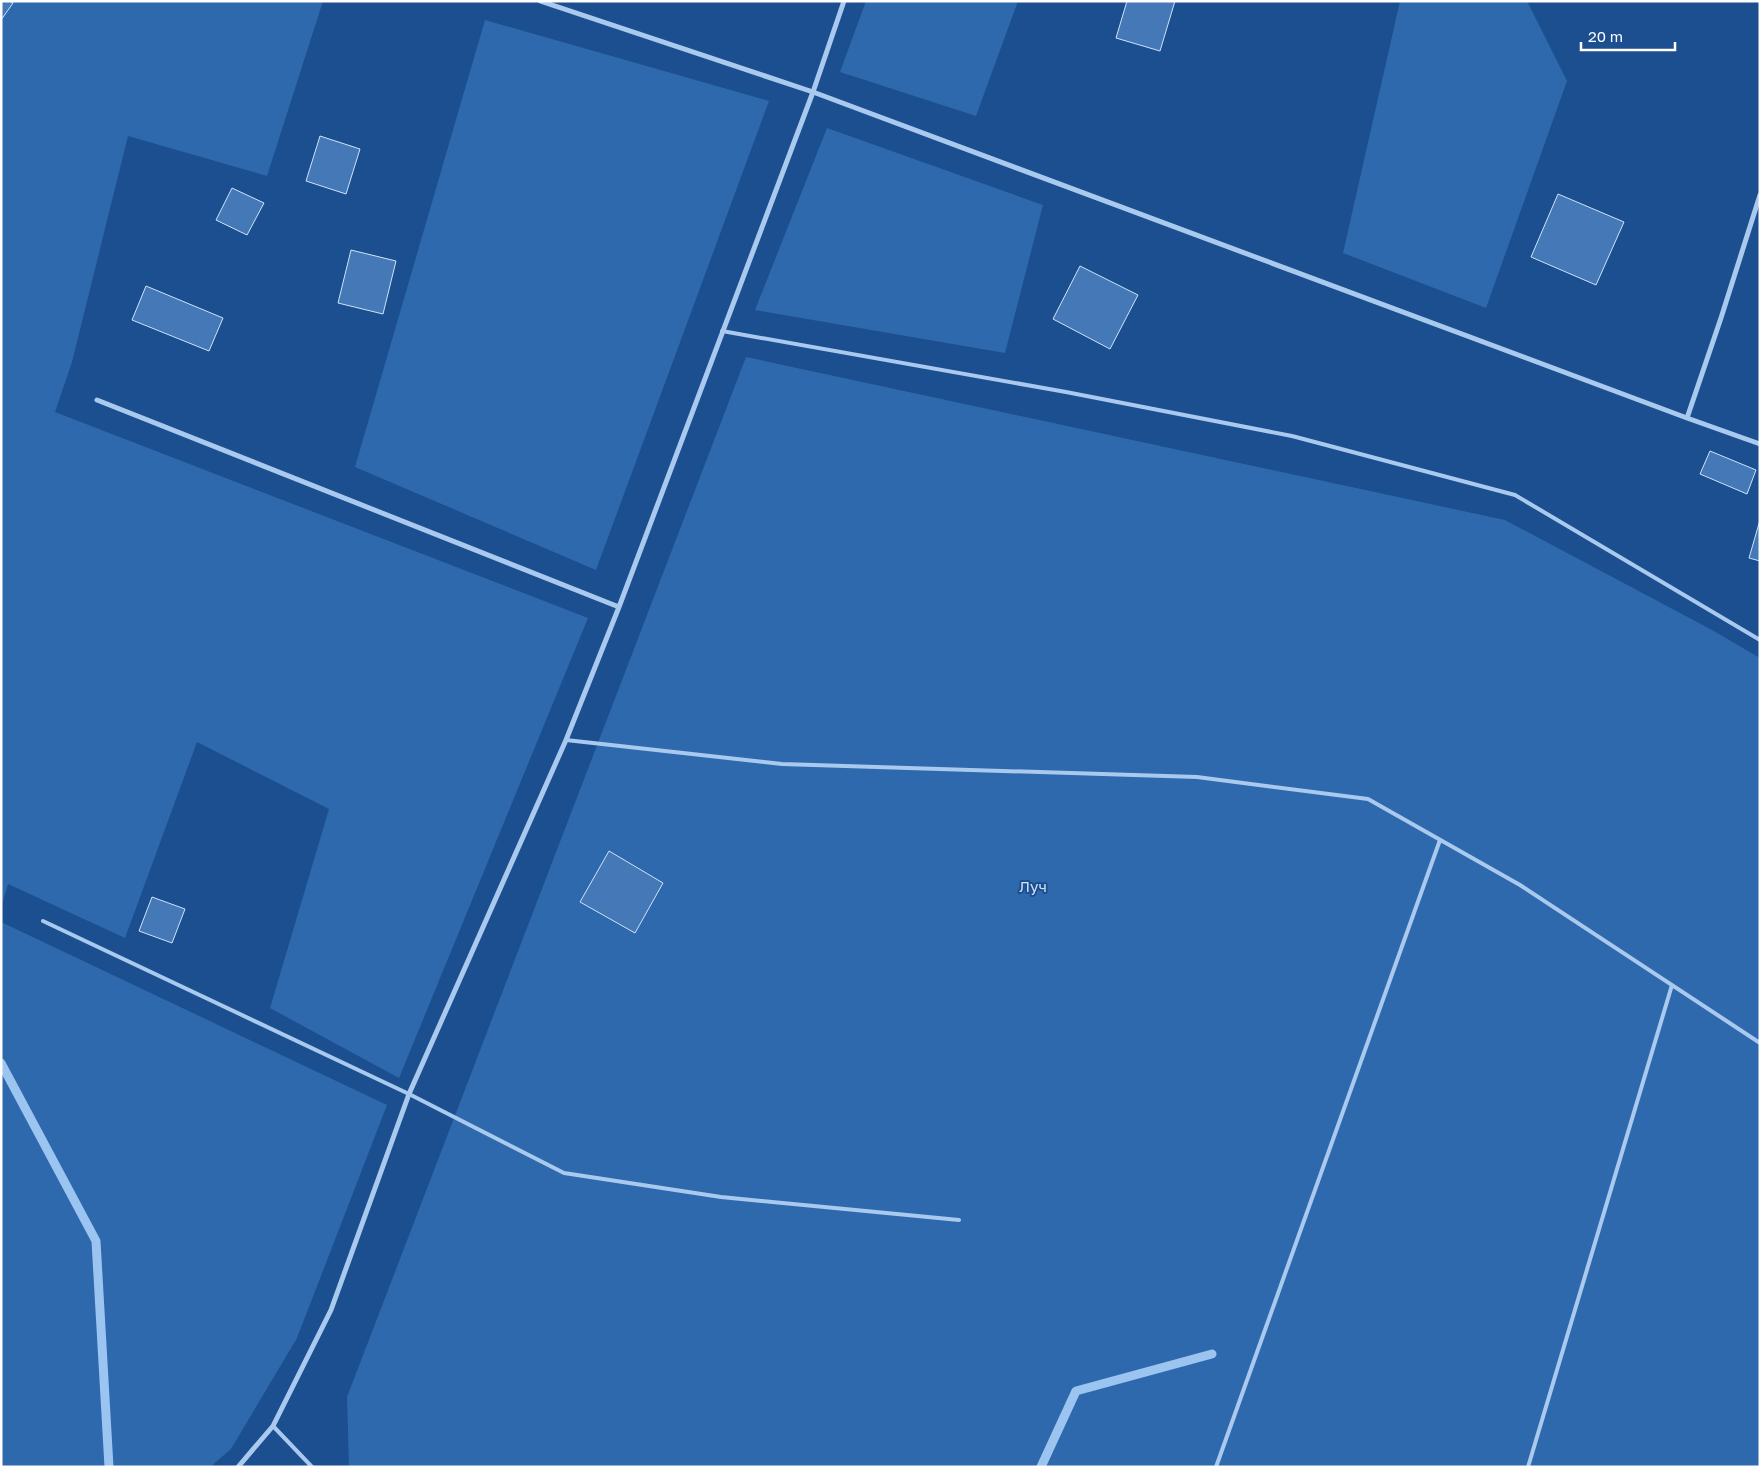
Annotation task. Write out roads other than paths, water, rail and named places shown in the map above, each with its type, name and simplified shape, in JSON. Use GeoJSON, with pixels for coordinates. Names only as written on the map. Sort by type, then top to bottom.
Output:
{"type":"FeatureCollection","features":[{"type":"Feature","properties":{"kind":"street"},"geometry":{"type":"LineString","coordinates":[[540,1],[813,92],[1760,444]]}},
{"type":"Feature","properties":{"kind":"street"},"geometry":{"type":"LineString","coordinates":[[238,1467],[273,1426],[331,1310],[409,1094],[566,740],[619,606],[813,92],[844,1]]}},
{"type":"Feature","properties":{"kind":"street"},"geometry":{"type":"LineString","coordinates":[[1687,418],[1760,195]]}},
{"type":"Feature","properties":{"kind":"street"},"geometry":{"type":"LineString","coordinates":[[97,400],[619,606]]}},
{"type":"Feature","properties":{"kind":"lane"},"geometry":{"type":"LineString","coordinates":[[722,331],[1066,392],[1292,436],[1515,495],[1760,640]]}},
{"type":"Feature","properties":{"kind":"lane"},"geometry":{"type":"LineString","coordinates":[[566,740],[782,764],[1197,777],[1368,799],[1520,885],[1760,1043]]}},
{"type":"Feature","properties":{"kind":"lane"},"geometry":{"type":"LineString","coordinates":[[1216,1467],[1440,840]]}},
{"type":"Feature","properties":{"kind":"lane"},"geometry":{"type":"LineString","coordinates":[[43,921],[409,1094],[564,1173],[721,1197],[960,1220]]}},
{"type":"Feature","properties":{"kind":"lane"},"geometry":{"type":"LineString","coordinates":[[1528,1467],[1672,985]]}},
{"type":"Feature","properties":{"kind":"lane"},"geometry":{"type":"LineString","coordinates":[[273,1426],[312,1467]]}},
{"type":"Feature","properties":{"kind":"waterway"},"geometry":{"type":"LineString","coordinates":[[1,1063],[96,1241],[109,1467]]}},
{"type":"Feature","properties":{"kind":"waterway"},"geometry":{"type":"LineString","coordinates":[[1041,1467],[1076,1391],[1212,1354]]}},
{"type":"Feature","properties":{"kind":"park label","name":"Луч"},"geometry":{"type":"Point","coordinates":[1033,887]}}]}
